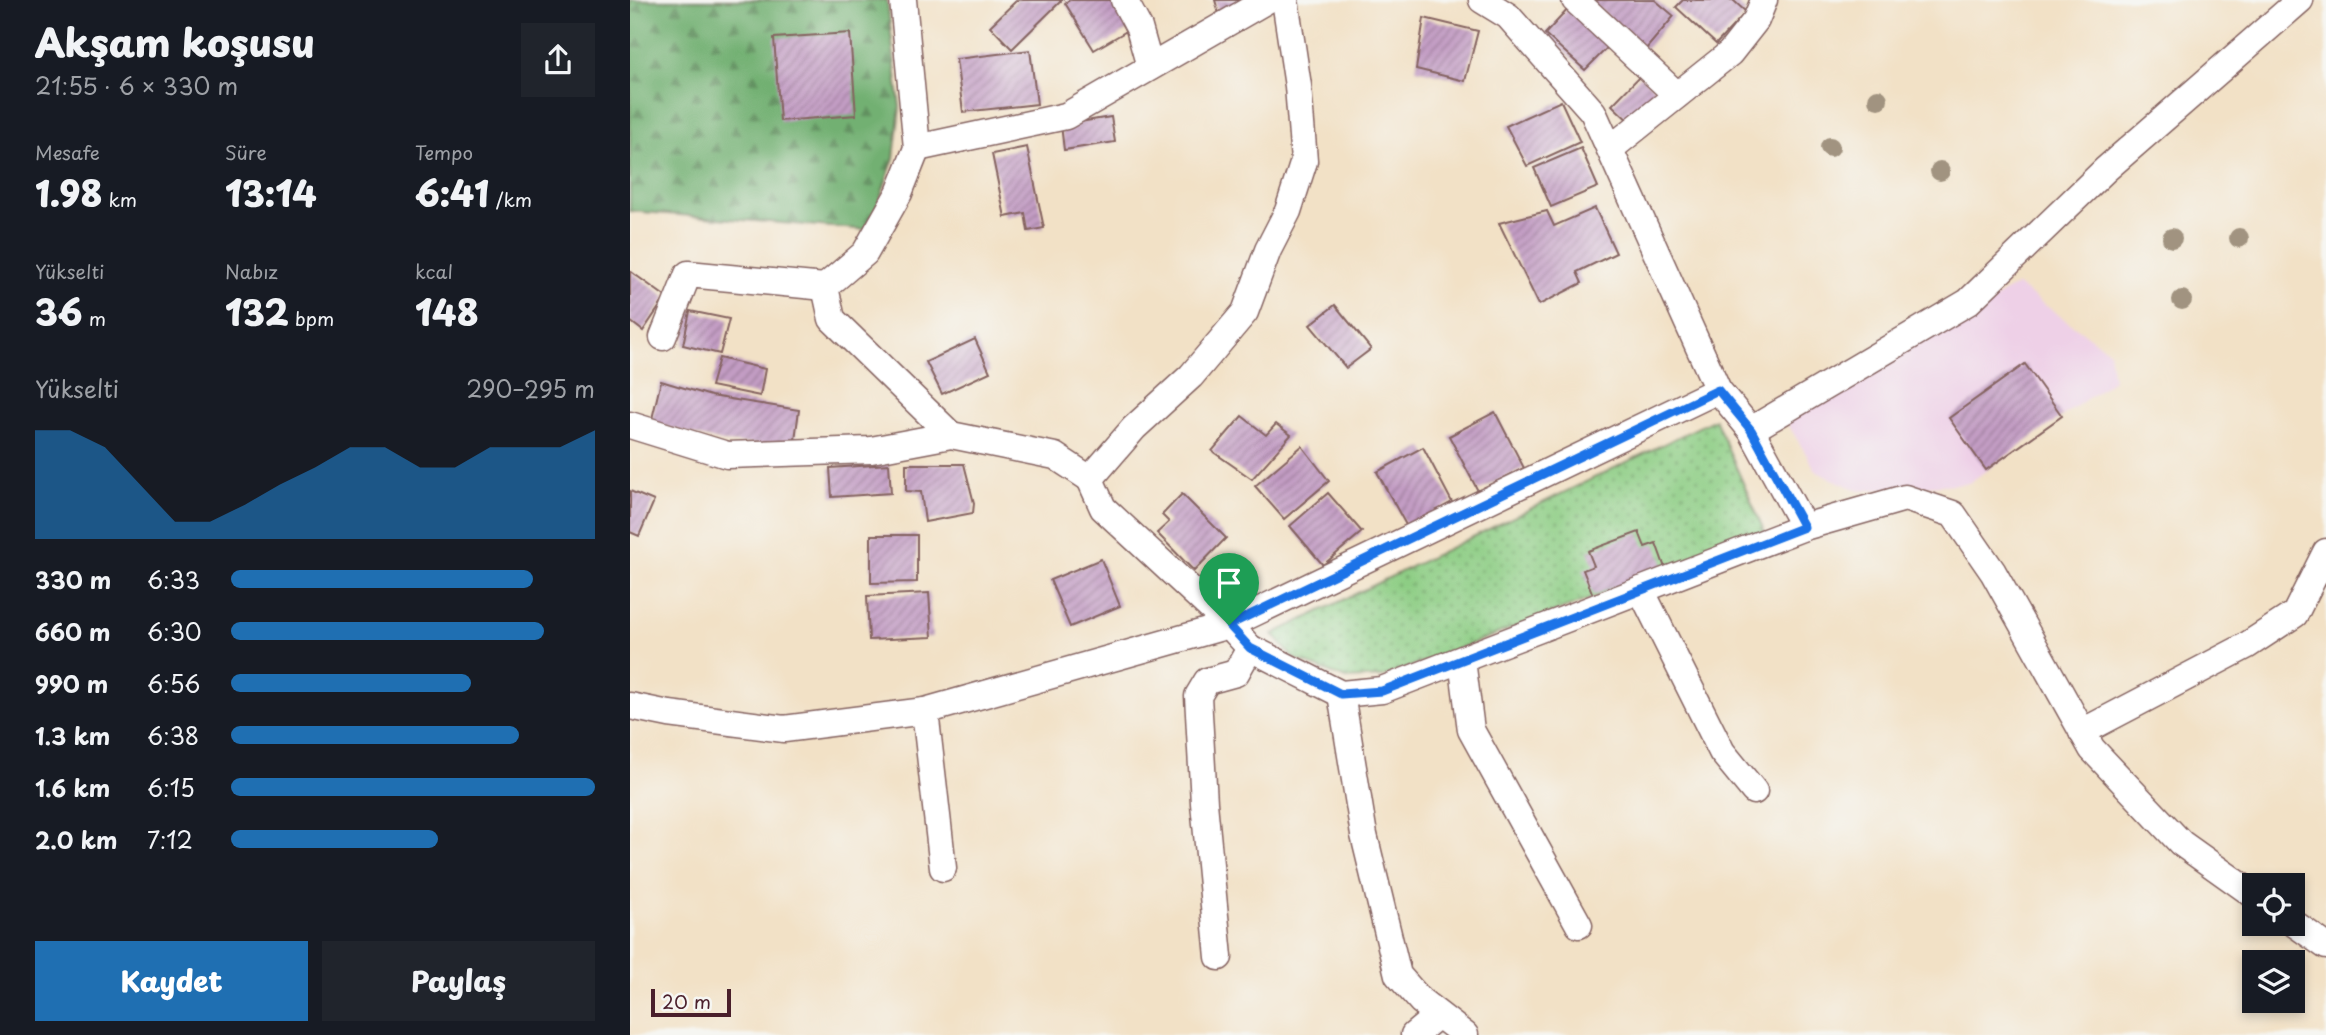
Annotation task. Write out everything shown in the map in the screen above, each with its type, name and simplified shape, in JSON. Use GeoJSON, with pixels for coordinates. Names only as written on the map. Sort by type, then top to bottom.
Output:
{"type":"FeatureCollection","features":[{"type":"Feature","properties":{"kind":"street"},"geometry":{"type":"LineString","coordinates":[[663,337],[688,274],[825,287],[865,253],[899,193],[917,148],[903,0]]}},
{"type":"Feature","properties":{"kind":"street"},"geometry":{"type":"LineString","coordinates":[[1124,0],[1139,28],[1150,67]]}},
{"type":"Feature","properties":{"kind":"street"},"geometry":{"type":"LineString","coordinates":[[917,148],[1066,116],[1267,0]]}},
{"type":"Feature","properties":{"kind":"street"},"geometry":{"type":"LineString","coordinates":[[1090,479],[1134,429],[1191,376],[1245,313],[1268,250],[1288,211],[1304,161],[1298,86],[1285,0]]}},
{"type":"Feature","properties":{"kind":"street"},"geometry":{"type":"LineString","coordinates":[[1482,0],[1507,16],[1593,112],[1718,390],[1751,430],[1804,527]]}},
{"type":"Feature","properties":{"kind":"street"},"geometry":{"type":"LineString","coordinates":[[1575,0],[1677,95]]}},
{"type":"Feature","properties":{"kind":"street"},"geometry":{"type":"LineString","coordinates":[[1610,149],[1730,53],[1756,20],[1764,0]]}},
{"type":"Feature","properties":{"kind":"street"},"geometry":{"type":"LineString","coordinates":[[1751,430],[1968,302],[2105,170],[2300,0]]}},
{"type":"Feature","properties":{"kind":"street"},"geometry":{"type":"LineString","coordinates":[[825,287],[832,319],[951,435]]}},
{"type":"Feature","properties":{"kind":"street"},"geometry":{"type":"LineString","coordinates":[[630,706],[669,714],[784,729],[925,710],[1229,625],[1718,390]]}},
{"type":"Feature","properties":{"kind":"street"},"geometry":{"type":"LineString","coordinates":[[630,425],[727,455],[872,450],[951,435],[1055,456],[1090,479],[1103,508],[1229,625],[1250,648],[1341,694],[1382,691],[1804,527],[1905,498],[1953,514],[1993,572],[2092,749],[2181,843],[2242,886]]}},
{"type":"Feature","properties":{"kind":"street"},"geometry":{"type":"LineString","coordinates":[[2082,732],[2246,646],[2294,614],[2326,552]]}},
{"type":"Feature","properties":{"kind":"street"},"geometry":{"type":"LineString","coordinates":[[1642,590],[1721,752],[1755,792]]}},
{"type":"Feature","properties":{"kind":"street"},"geometry":{"type":"LineString","coordinates":[[1219,957],[1204,803],[1198,696],[1207,681],[1236,673],[1250,648]]}},
{"type":"Feature","properties":{"kind":"street"},"geometry":{"type":"LineString","coordinates":[[1462,660],[1471,730],[1579,925]]}},
{"type":"Feature","properties":{"kind":"street"},"geometry":{"type":"LineString","coordinates":[[1341,694],[1364,835],[1398,975],[1421,1001],[1465,1035]]}},
{"type":"Feature","properties":{"kind":"street"},"geometry":{"type":"LineString","coordinates":[[925,710],[943,867]]}},
{"type":"Feature","properties":{"kind":"street"},"geometry":{"type":"LineString","coordinates":[[2305,931],[2326,946]]}},
{"type":"Feature","properties":{"kind":"street"},"geometry":{"type":"LineString","coordinates":[[1414,1035],[1438,1015]]}},
{"type":"Feature","properties":{"kind":"shaded area"},"geometry":{"type":"Polygon","coordinates":[[[2017,285],[2109,351],[2113,380],[1969,483],[1859,491],[1817,472],[1786,421],[2017,285]]]}},
{"type":"Feature","properties":{"kind":"green space"},"geometry":{"type":"Polygon","coordinates":[[[630,0],[887,0],[900,107],[894,158],[869,230],[630,211],[630,0]]]}},
{"type":"Feature","properties":{"kind":"green space"},"geometry":{"type":"Polygon","coordinates":[[[1715,419],[1765,533],[1383,677],[1346,679],[1293,658],[1273,634],[1715,419]]]}},
{"type":"Feature","properties":{"kind":"building"},"geometry":{"type":"Polygon","coordinates":[[[1017,0],[1062,0],[1012,49],[990,26],[1017,0]]]}},
{"type":"Feature","properties":{"kind":"building"},"geometry":{"type":"Polygon","coordinates":[[[1070,0],[1111,0],[1130,29],[1094,50],[1065,3],[1070,0]]]}},
{"type":"Feature","properties":{"kind":"building"},"geometry":{"type":"Polygon","coordinates":[[[1215,0],[1251,0],[1219,14],[1215,0]]]}},
{"type":"Feature","properties":{"kind":"building"},"geometry":{"type":"Polygon","coordinates":[[[1589,0],[1655,0],[1674,16],[1646,49],[1589,0]]]}},
{"type":"Feature","properties":{"kind":"building"},"geometry":{"type":"Polygon","coordinates":[[[1683,0],[1733,0],[1746,12],[1716,44],[1676,7],[1683,0]]]}},
{"type":"Feature","properties":{"kind":"building"},"geometry":{"type":"Polygon","coordinates":[[[1570,7],[1609,46],[1585,70],[1545,34],[1570,7]]]}},
{"type":"Feature","properties":{"kind":"building"},"geometry":{"type":"Polygon","coordinates":[[[1424,18],[1478,31],[1465,81],[1416,69],[1424,18]]]}},
{"type":"Feature","properties":{"kind":"building"},"geometry":{"type":"Polygon","coordinates":[[[850,33],[856,115],[780,121],[774,38],[850,33]]]}},
{"type":"Feature","properties":{"kind":"building"},"geometry":{"type":"Polygon","coordinates":[[[1030,50],[1037,104],[963,112],[956,59],[1030,50]]]}},
{"type":"Feature","properties":{"kind":"building"},"geometry":{"type":"Polygon","coordinates":[[[1640,76],[1664,96],[1634,126],[1612,105],[1640,76]]]}},
{"type":"Feature","properties":{"kind":"building"},"geometry":{"type":"Polygon","coordinates":[[[1561,101],[1580,142],[1527,166],[1506,126],[1561,101]]]}},
{"type":"Feature","properties":{"kind":"building"},"geometry":{"type":"Polygon","coordinates":[[[1111,117],[1115,142],[1064,150],[1061,125],[1111,117]]]}},
{"type":"Feature","properties":{"kind":"building"},"geometry":{"type":"Polygon","coordinates":[[[1027,147],[1044,228],[1028,231],[1025,213],[1005,217],[992,154],[1027,147]]]}},
{"type":"Feature","properties":{"kind":"building"},"geometry":{"type":"Polygon","coordinates":[[[1581,148],[1598,187],[1551,207],[1534,168],[1581,148]]]}},
{"type":"Feature","properties":{"kind":"building"},"geometry":{"type":"Polygon","coordinates":[[[1595,208],[1616,253],[1577,272],[1582,283],[1539,305],[1499,223],[1547,211],[1554,226],[1595,208]]]}},
{"type":"Feature","properties":{"kind":"building"},"geometry":{"type":"Polygon","coordinates":[[[630,271],[666,297],[643,331],[630,321],[630,271]]]}},
{"type":"Feature","properties":{"kind":"building"},"geometry":{"type":"Polygon","coordinates":[[[1335,305],[1371,349],[1346,368],[1310,325],[1335,305]]]}},
{"type":"Feature","properties":{"kind":"building"},"geometry":{"type":"Polygon","coordinates":[[[690,311],[729,319],[720,354],[683,345],[690,311]]]}},
{"type":"Feature","properties":{"kind":"building"},"geometry":{"type":"Polygon","coordinates":[[[975,339],[990,372],[942,394],[926,362],[975,339]]]}},
{"type":"Feature","properties":{"kind":"building"},"geometry":{"type":"Polygon","coordinates":[[[719,358],[765,369],[760,396],[711,386],[719,358]]]}},
{"type":"Feature","properties":{"kind":"building"},"geometry":{"type":"Polygon","coordinates":[[[2025,364],[2062,416],[1986,470],[1949,418],[2025,364]]]}},
{"type":"Feature","properties":{"kind":"building"},"geometry":{"type":"Polygon","coordinates":[[[661,381],[711,396],[799,410],[794,447],[722,442],[651,423],[661,381]]]}},
{"type":"Feature","properties":{"kind":"building"},"geometry":{"type":"Polygon","coordinates":[[[1495,412],[1524,468],[1478,491],[1449,436],[1495,412]]]}},
{"type":"Feature","properties":{"kind":"building"},"geometry":{"type":"Polygon","coordinates":[[[1242,416],[1266,435],[1276,424],[1291,435],[1252,479],[1212,451],[1242,416]]]}},
{"type":"Feature","properties":{"kind":"building"},"geometry":{"type":"Polygon","coordinates":[[[1302,446],[1329,481],[1284,519],[1255,486],[1302,446]]]}},
{"type":"Feature","properties":{"kind":"building"},"geometry":{"type":"Polygon","coordinates":[[[1423,447],[1452,502],[1407,527],[1377,472],[1423,447]]]}},
{"type":"Feature","properties":{"kind":"building"},"geometry":{"type":"Polygon","coordinates":[[[889,464],[891,493],[832,497],[830,468],[889,464]]]}},
{"type":"Feature","properties":{"kind":"building"},"geometry":{"type":"Polygon","coordinates":[[[906,464],[964,464],[974,503],[973,513],[925,522],[921,492],[906,491],[906,464]]]}},
{"type":"Feature","properties":{"kind":"building"},"geometry":{"type":"Polygon","coordinates":[[[630,491],[654,501],[639,536],[630,532],[630,491]]]}},
{"type":"Feature","properties":{"kind":"building"},"geometry":{"type":"Polygon","coordinates":[[[1328,493],[1362,532],[1323,565],[1290,526],[1328,493]]]}},
{"type":"Feature","properties":{"kind":"building"},"geometry":{"type":"Polygon","coordinates":[[[1182,494],[1226,538],[1194,571],[1157,533],[1169,522],[1162,515],[1182,494]]]}},
{"type":"Feature","properties":{"kind":"building"},"geometry":{"type":"Polygon","coordinates":[[[1639,532],[1645,547],[1656,543],[1665,568],[1593,595],[1583,570],[1594,566],[1588,551],[1639,532]]]}},
{"type":"Feature","properties":{"kind":"building"},"geometry":{"type":"Polygon","coordinates":[[[871,535],[917,535],[917,582],[871,583],[871,535]]]}},
{"type":"Feature","properties":{"kind":"building"},"geometry":{"type":"Polygon","coordinates":[[[1101,559],[1120,606],[1070,627],[1050,580],[1101,559]]]}},
{"type":"Feature","properties":{"kind":"building"},"geometry":{"type":"Polygon","coordinates":[[[929,593],[932,637],[869,640],[867,596],[929,593]]]}},
{"type":"Feature","properties":{"kind":"route"},"geometry":{"type":"LineString","coordinates":[[1718,390],[1751,430],[1804,527],[1382,691],[1341,694],[1250,648],[1229,625],[1718,390]]}}]}
